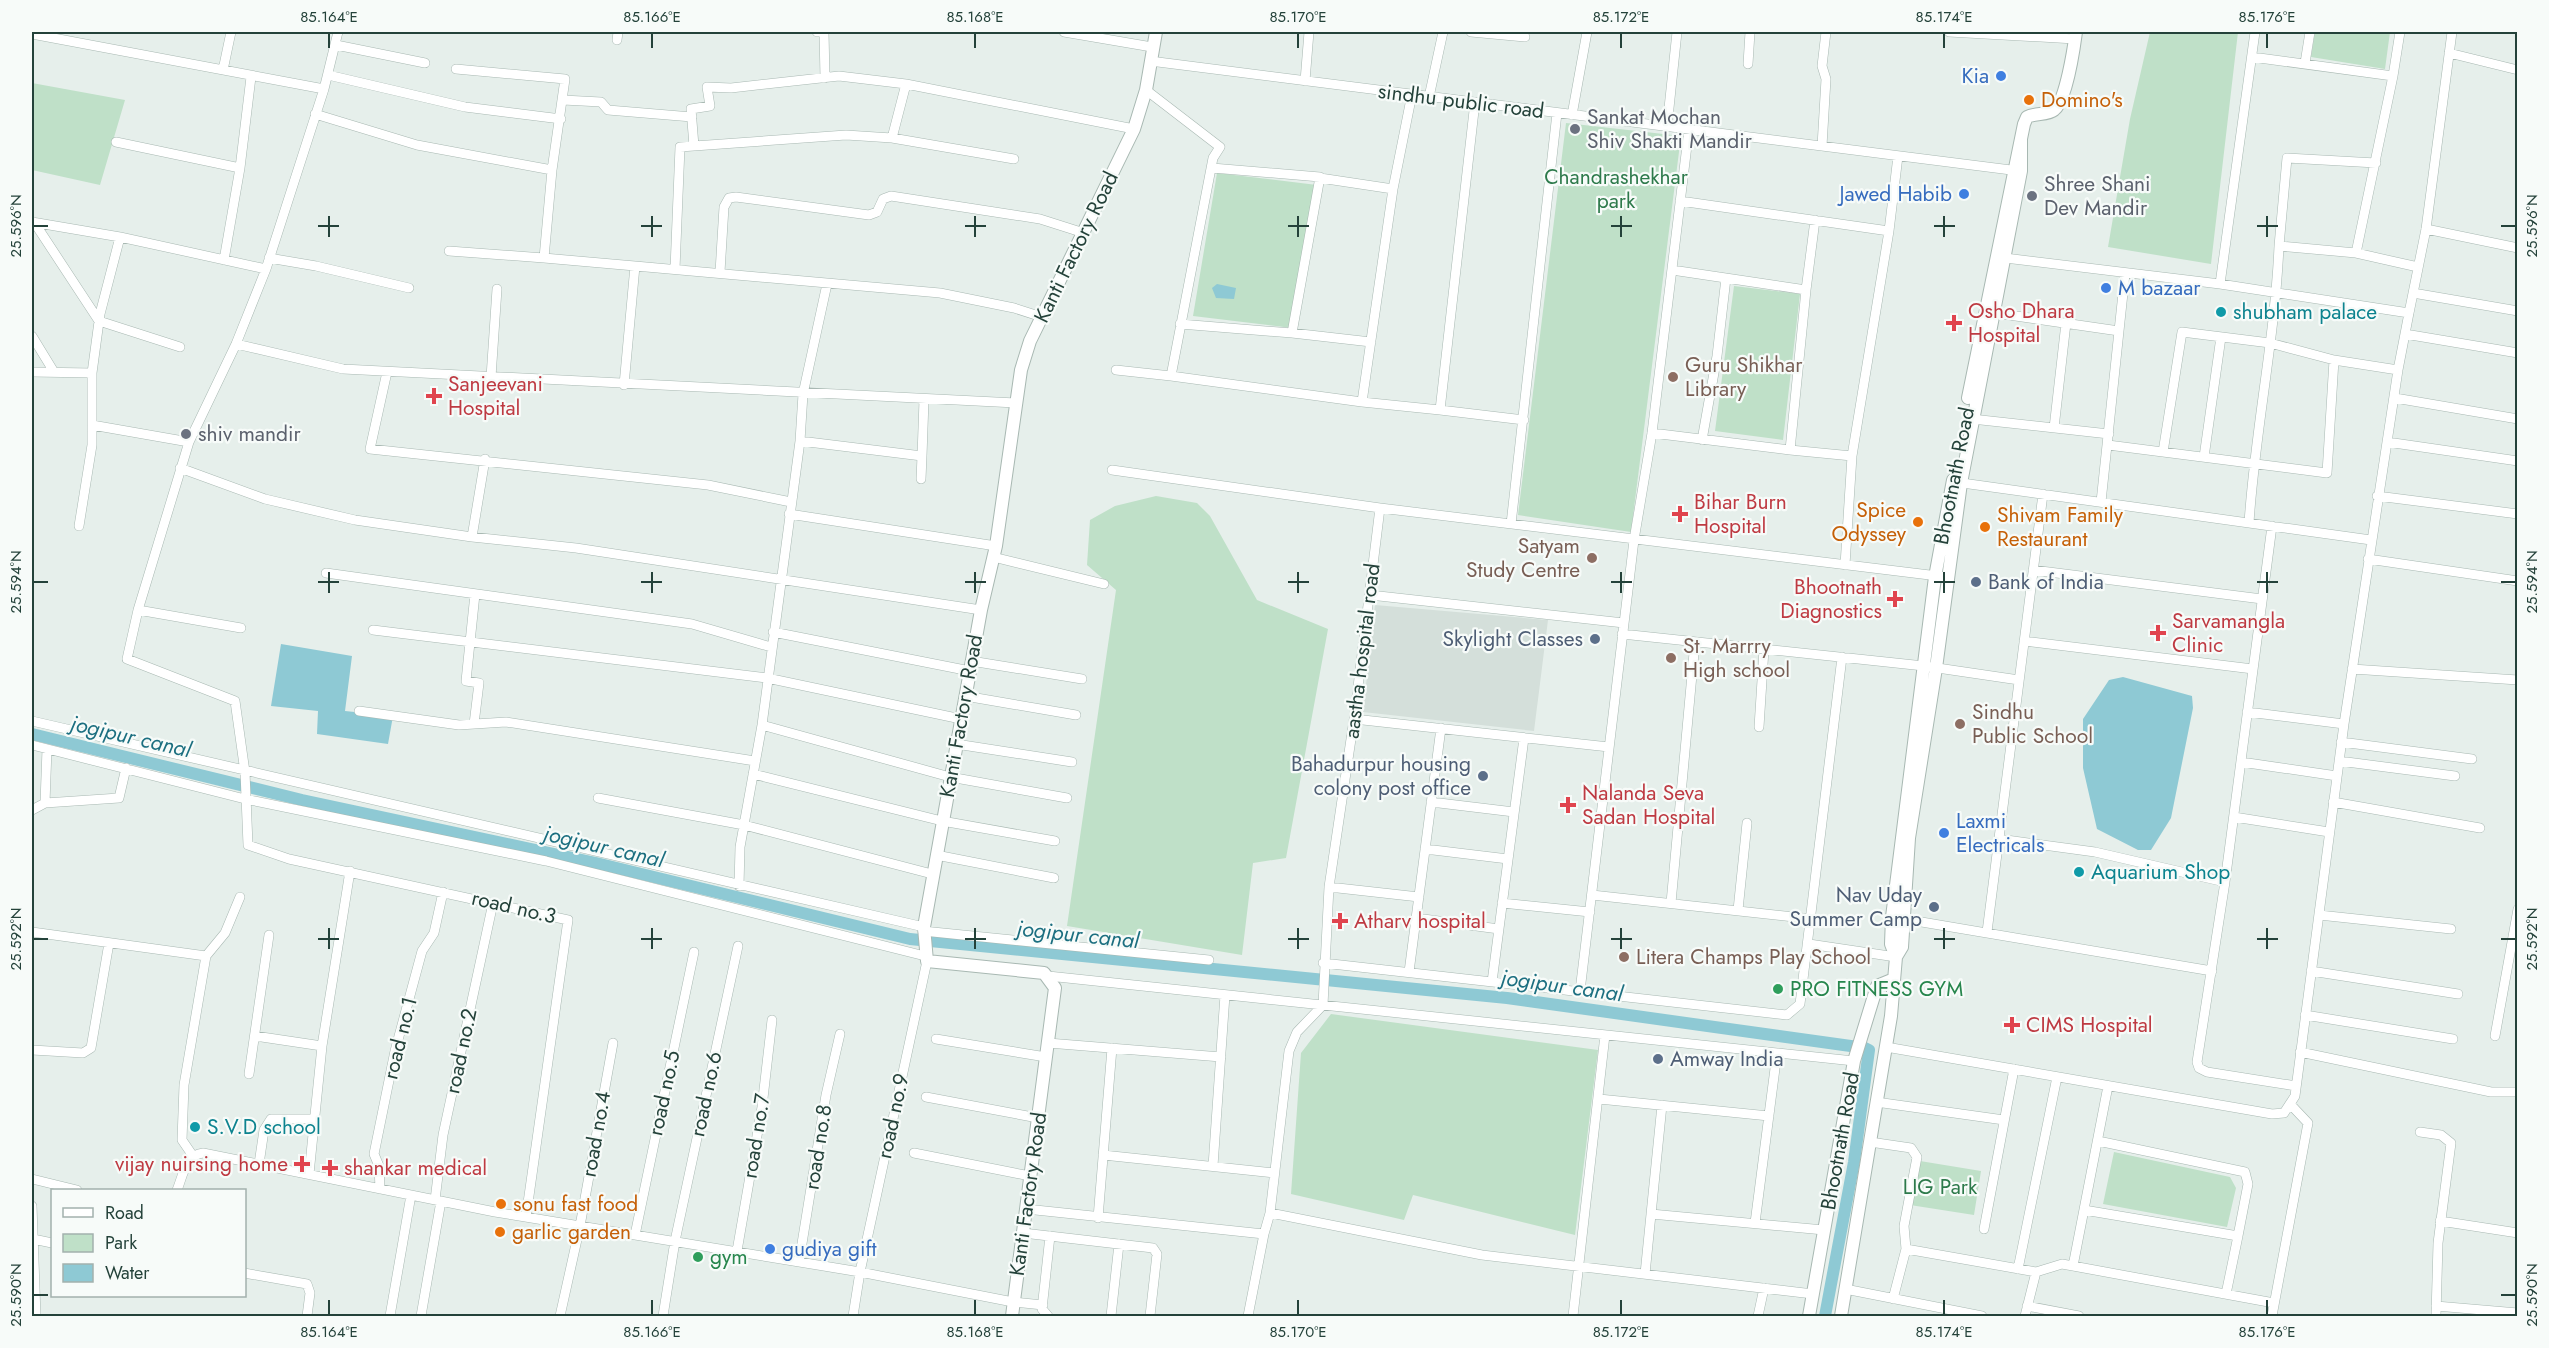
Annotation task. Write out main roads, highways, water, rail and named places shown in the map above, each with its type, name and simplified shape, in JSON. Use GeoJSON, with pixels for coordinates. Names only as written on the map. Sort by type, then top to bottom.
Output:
{"type":"FeatureCollection","features":[{"type":"Feature","properties":{"kind":"water"},"geometry":{"type":"Polygon","coordinates":[[[1217,284],[1236,288],[1234,299],[1216,298],[1212,288],[1217,284]]]}},
{"type":"Feature","properties":{"kind":"water"},"geometry":{"type":"Polygon","coordinates":[[[281,644],[352,656],[345,711],[393,716],[388,744],[317,734],[318,711],[271,706],[281,644]]]}},
{"type":"Feature","properties":{"kind":"water"},"geometry":{"type":"Polygon","coordinates":[[[2123,677],[2192,696],[2193,708],[2171,818],[2151,850],[2138,850],[2097,829],[2083,768],[2083,719],[2109,680],[2123,677]]]}},
{"type":"Feature","properties":{"kind":"waterway","name":"jogipur canal"},"geometry":{"type":"LineString","coordinates":[[32,734],[302,800],[596,863],[910,939],[1507,998],[1865,1048],[1869,1050],[1854,1162],[1825,1316]]}},
{"type":"Feature","properties":{"kind":"place","name":"Kia"},"geometry":{"type":"Point","coordinates":[2001,76]}},
{"type":"Feature","properties":{"kind":"place","name":"Domino's"},"geometry":{"type":"Point","coordinates":[2029,100]}},
{"type":"Feature","properties":{"kind":"place","name":"Sankat Mochan Shiv Shakti Mandir"},"geometry":{"type":"Point","coordinates":[1575,129]}},
{"type":"Feature","properties":{"kind":"place","name":"Jawed Habib"},"geometry":{"type":"Point","coordinates":[1964,194]}},
{"type":"Feature","properties":{"kind":"place","name":"Shree Shani Dev Mandir"},"geometry":{"type":"Point","coordinates":[2032,196]}},
{"type":"Feature","properties":{"kind":"place","name":"M bazaar"},"geometry":{"type":"Point","coordinates":[2106,288]}},
{"type":"Feature","properties":{"kind":"place","name":"shubham palace"},"geometry":{"type":"Point","coordinates":[2221,312]}},
{"type":"Feature","properties":{"kind":"place","name":"Osho Dhara Hospital"},"geometry":{"type":"Point","coordinates":[1954,323]}},
{"type":"Feature","properties":{"kind":"place","name":"Guru Shikhar Library"},"geometry":{"type":"Point","coordinates":[1673,377]}},
{"type":"Feature","properties":{"kind":"place","name":"Sanjeevani Hospital"},"geometry":{"type":"Point","coordinates":[434,396]}},
{"type":"Feature","properties":{"kind":"place","name":"shiv mandir"},"geometry":{"type":"Point","coordinates":[186,434]}},
{"type":"Feature","properties":{"kind":"place","name":"Bihar Burn Hospital"},"geometry":{"type":"Point","coordinates":[1680,514]}},
{"type":"Feature","properties":{"kind":"place","name":"Spice Odyssey"},"geometry":{"type":"Point","coordinates":[1918,522]}},
{"type":"Feature","properties":{"kind":"place","name":"Shivam Family Restaurant"},"geometry":{"type":"Point","coordinates":[1985,527]}},
{"type":"Feature","properties":{"kind":"place","name":"Satyam Study Centre"},"geometry":{"type":"Point","coordinates":[1592,558]}},
{"type":"Feature","properties":{"kind":"place","name":"Bank of India"},"geometry":{"type":"Point","coordinates":[1976,582]}},
{"type":"Feature","properties":{"kind":"place","name":"Bhootnath Diagnostics"},"geometry":{"type":"Point","coordinates":[1895,599]}},
{"type":"Feature","properties":{"kind":"place","name":"Sarvamangla Clinic"},"geometry":{"type":"Point","coordinates":[2158,633]}},
{"type":"Feature","properties":{"kind":"place","name":"Skylight Classes"},"geometry":{"type":"Point","coordinates":[1595,639]}},
{"type":"Feature","properties":{"kind":"place","name":"St. Marrry High school"},"geometry":{"type":"Point","coordinates":[1671,658]}},
{"type":"Feature","properties":{"kind":"place","name":"Sindhu Public School"},"geometry":{"type":"Point","coordinates":[1960,724]}},
{"type":"Feature","properties":{"kind":"place","name":"Bahadurpur housing colony post office"},"geometry":{"type":"Point","coordinates":[1483,776]}},
{"type":"Feature","properties":{"kind":"place","name":"Nalanda Seva Sadan Hospital"},"geometry":{"type":"Point","coordinates":[1568,805]}},
{"type":"Feature","properties":{"kind":"place","name":"Laxmi Electricals"},"geometry":{"type":"Point","coordinates":[1944,833]}},
{"type":"Feature","properties":{"kind":"place","name":"Aquarium Shop"},"geometry":{"type":"Point","coordinates":[2079,872]}},
{"type":"Feature","properties":{"kind":"place","name":"Nav Uday Summer Camp"},"geometry":{"type":"Point","coordinates":[1934,907]}},
{"type":"Feature","properties":{"kind":"place","name":"Atharv hospital"},"geometry":{"type":"Point","coordinates":[1340,921]}},
{"type":"Feature","properties":{"kind":"place","name":"Litera Champs Play School"},"geometry":{"type":"Point","coordinates":[1624,957]}},
{"type":"Feature","properties":{"kind":"place","name":"PRO FITNESS GYM"},"geometry":{"type":"Point","coordinates":[1778,989]}},
{"type":"Feature","properties":{"kind":"place","name":"CIMS Hospital"},"geometry":{"type":"Point","coordinates":[2012,1025]}},
{"type":"Feature","properties":{"kind":"place","name":"Amway India"},"geometry":{"type":"Point","coordinates":[1658,1059]}},
{"type":"Feature","properties":{"kind":"place","name":"S.V.D school"},"geometry":{"type":"Point","coordinates":[195,1127]}},
{"type":"Feature","properties":{"kind":"place","name":"vijay nuirsing home"},"geometry":{"type":"Point","coordinates":[302,1164]}},
{"type":"Feature","properties":{"kind":"place","name":"shankar medical"},"geometry":{"type":"Point","coordinates":[330,1168]}},
{"type":"Feature","properties":{"kind":"place","name":"sonu fast food"},"geometry":{"type":"Point","coordinates":[501,1204]}},
{"type":"Feature","properties":{"kind":"place","name":"garlic garden"},"geometry":{"type":"Point","coordinates":[500,1232]}},
{"type":"Feature","properties":{"kind":"place","name":"gudiya gift"},"geometry":{"type":"Point","coordinates":[770,1249]}},
{"type":"Feature","properties":{"kind":"place","name":"gym"},"geometry":{"type":"Point","coordinates":[698,1257]}},
{"type":"Feature","properties":{"kind":"park label","name":"Chandrashekhar park"},"geometry":{"type":"Point","coordinates":[1616,189]}},
{"type":"Feature","properties":{"kind":"park label","name":"LIG Park"},"geometry":{"type":"Point","coordinates":[1940,1187]}}]}
